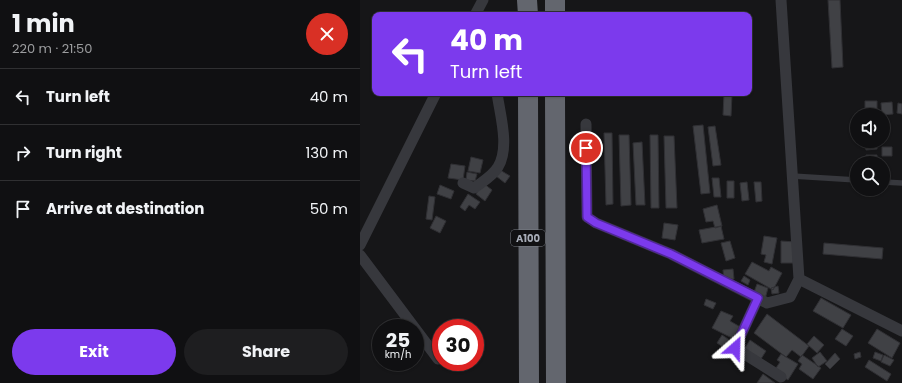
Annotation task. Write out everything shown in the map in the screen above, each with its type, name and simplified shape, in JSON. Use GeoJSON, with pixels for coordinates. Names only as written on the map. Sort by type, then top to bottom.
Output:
{"type":"FeatureCollection","features":[{"type":"Feature","properties":{"kind":"highway"},"geometry":{"type":"LineString","coordinates":[[528,0],[528,12]]}},
{"type":"Feature","properties":{"kind":"highway"},"geometry":{"type":"LineString","coordinates":[[555,0],[555,12]]}},
{"type":"Feature","properties":{"kind":"highway","name":"A100"},"geometry":{"type":"LineString","coordinates":[[528,96],[529,383]]}},
{"type":"Feature","properties":{"kind":"highway","name":"A100"},"geometry":{"type":"LineString","coordinates":[[555,96],[556,383]]}},
{"type":"Feature","properties":{"kind":"street"},"geometry":{"type":"LineString","coordinates":[[477,12],[483,0]]}},
{"type":"Feature","properties":{"kind":"street"},"geometry":{"type":"LineString","coordinates":[[586,124],[587,217],[596,223],[671,254],[768,303],[790,297],[799,279],[782,0]]}},
{"type":"Feature","properties":{"kind":"street"},"geometry":{"type":"LineString","coordinates":[[360,245],[434,96]]}},
{"type":"Feature","properties":{"kind":"street"},"geometry":{"type":"LineString","coordinates":[[463,183],[474,188],[498,168],[504,154],[502,129],[496,96]]}},
{"type":"Feature","properties":{"kind":"street"},"geometry":{"type":"LineString","coordinates":[[360,255],[432,351]]}},
{"type":"Feature","properties":{"kind":"street"},"geometry":{"type":"LineString","coordinates":[[799,279],[902,331]]}},
{"type":"Feature","properties":{"kind":"street"},"geometry":{"type":"LineString","coordinates":[[758,298],[735,348],[781,377]]}},
{"type":"Feature","properties":{"kind":"lane"},"geometry":{"type":"LineString","coordinates":[[792,176],[850,180]]}},
{"type":"Feature","properties":{"kind":"lane"},"geometry":{"type":"LineString","coordinates":[[890,182],[902,183]]}},
{"type":"Feature","properties":{"kind":"building"},"geometry":{"type":"Polygon","coordinates":[[[828,0],[840,0],[843,67],[832,68],[828,0]]]}},
{"type":"Feature","properties":{"kind":"building"},"geometry":{"type":"Polygon","coordinates":[[[724,96],[732,96],[731,116],[723,115],[724,96]]]}},
{"type":"Feature","properties":{"kind":"building"},"geometry":{"type":"Polygon","coordinates":[[[865,101],[877,101],[877,108],[865,108],[865,101]]]}},
{"type":"Feature","properties":{"kind":"building"},"geometry":{"type":"Polygon","coordinates":[[[892,102],[893,114],[890,114],[890,108],[881,108],[881,103],[892,102]]]}},
{"type":"Feature","properties":{"kind":"building"},"geometry":{"type":"Polygon","coordinates":[[[898,103],[902,104],[902,114],[897,113],[898,103]]]}},
{"type":"Feature","properties":{"kind":"building"},"geometry":{"type":"Polygon","coordinates":[[[703,125],[710,193],[701,194],[693,126],[703,125]]]}},
{"type":"Feature","properties":{"kind":"building"},"geometry":{"type":"Polygon","coordinates":[[[715,126],[721,165],[713,166],[708,127],[715,126]]]}},
{"type":"Feature","properties":{"kind":"building"},"geometry":{"type":"Polygon","coordinates":[[[604,133],[612,133],[613,204],[606,205],[604,133]]]}},
{"type":"Feature","properties":{"kind":"building"},"geometry":{"type":"Polygon","coordinates":[[[619,135],[629,135],[631,205],[621,206],[619,135]]]}},
{"type":"Feature","properties":{"kind":"building"},"geometry":{"type":"Polygon","coordinates":[[[650,135],[658,135],[659,208],[651,208],[650,135]]]}},
{"type":"Feature","properties":{"kind":"building"},"geometry":{"type":"Polygon","coordinates":[[[664,136],[674,136],[677,208],[666,208],[664,136]]]}},
{"type":"Feature","properties":{"kind":"building"},"geometry":{"type":"Polygon","coordinates":[[[642,142],[645,205],[636,205],[633,143],[642,142]]]}},
{"type":"Feature","properties":{"kind":"building"},"geometry":{"type":"Polygon","coordinates":[[[892,147],[892,156],[882,156],[882,148],[892,147]]]}},
{"type":"Feature","properties":{"kind":"building"},"geometry":{"type":"Polygon","coordinates":[[[866,148],[877,148],[877,149],[866,150],[866,148]]]}},
{"type":"Feature","properties":{"kind":"building"},"geometry":{"type":"Polygon","coordinates":[[[866,155],[877,155],[877,156],[866,155]]]}},
{"type":"Feature","properties":{"kind":"building"},"geometry":{"type":"Polygon","coordinates":[[[471,157],[483,160],[480,173],[468,171],[471,157]]]}},
{"type":"Feature","properties":{"kind":"building"},"geometry":{"type":"Polygon","coordinates":[[[451,164],[465,166],[463,180],[448,178],[451,164]]]}},
{"type":"Feature","properties":{"kind":"building"},"geometry":{"type":"Polygon","coordinates":[[[500,170],[510,176],[505,183],[496,176],[500,170]]]}},
{"type":"Feature","properties":{"kind":"building"},"geometry":{"type":"Polygon","coordinates":[[[467,172],[477,174],[475,181],[466,180],[467,172]]]}},
{"type":"Feature","properties":{"kind":"building"},"geometry":{"type":"Polygon","coordinates":[[[712,178],[719,178],[721,197],[714,197],[712,178]]]}},
{"type":"Feature","properties":{"kind":"building"},"geometry":{"type":"Polygon","coordinates":[[[727,181],[734,181],[734,198],[727,198],[727,181]]]}},
{"type":"Feature","properties":{"kind":"building"},"geometry":{"type":"Polygon","coordinates":[[[747,182],[749,200],[742,201],[740,183],[747,182]]]}},
{"type":"Feature","properties":{"kind":"building"},"geometry":{"type":"Polygon","coordinates":[[[754,182],[761,182],[762,201],[756,202],[754,182]]]}},
{"type":"Feature","properties":{"kind":"building"},"geometry":{"type":"Polygon","coordinates":[[[483,183],[492,190],[485,201],[476,194],[483,183]]]}},
{"type":"Feature","properties":{"kind":"building"},"geometry":{"type":"Polygon","coordinates":[[[440,185],[454,191],[451,199],[437,194],[440,185]]]}},
{"type":"Feature","properties":{"kind":"building"},"geometry":{"type":"Polygon","coordinates":[[[468,194],[480,202],[475,209],[469,205],[465,211],[460,207],[468,194]]]}},
{"type":"Feature","properties":{"kind":"building"},"geometry":{"type":"Polygon","coordinates":[[[429,196],[435,197],[432,220],[426,219],[429,196]]]}},
{"type":"Feature","properties":{"kind":"building"},"geometry":{"type":"Polygon","coordinates":[[[717,205],[722,226],[715,228],[713,221],[706,222],[703,209],[717,205]]]}},
{"type":"Feature","properties":{"kind":"building"},"geometry":{"type":"Polygon","coordinates":[[[436,216],[446,221],[440,233],[430,228],[436,216]]]}},
{"type":"Feature","properties":{"kind":"building"},"geometry":{"type":"Polygon","coordinates":[[[664,223],[678,225],[675,240],[662,238],[664,223]]]}},
{"type":"Feature","properties":{"kind":"building"},"geometry":{"type":"Polygon","coordinates":[[[721,226],[724,239],[702,243],[699,230],[721,226]]]}},
{"type":"Feature","properties":{"kind":"building"},"geometry":{"type":"Polygon","coordinates":[[[764,236],[777,238],[772,264],[764,262],[766,255],[761,254],[764,236]]]}},
{"type":"Feature","properties":{"kind":"building"},"geometry":{"type":"Polygon","coordinates":[[[730,241],[735,258],[726,261],[721,243],[730,241]]]}},
{"type":"Feature","properties":{"kind":"building"},"geometry":{"type":"Polygon","coordinates":[[[781,241],[796,242],[793,263],[781,263],[781,241]]]}},
{"type":"Feature","properties":{"kind":"building"},"geometry":{"type":"Polygon","coordinates":[[[824,243],[883,248],[882,259],[823,254],[824,243]]]}},
{"type":"Feature","properties":{"kind":"building"},"geometry":{"type":"Polygon","coordinates":[[[752,262],[769,271],[771,267],[782,273],[773,290],[745,274],[752,262]]]}},
{"type":"Feature","properties":{"kind":"building"},"geometry":{"type":"Polygon","coordinates":[[[733,269],[734,279],[724,280],[723,270],[733,269]]]}},
{"type":"Feature","properties":{"kind":"building"},"geometry":{"type":"Polygon","coordinates":[[[744,276],[750,280],[748,285],[741,281],[744,276]]]}},
{"type":"Feature","properties":{"kind":"building"},"geometry":{"type":"Polygon","coordinates":[[[757,284],[768,288],[765,299],[753,295],[757,284]]]}},
{"type":"Feature","properties":{"kind":"building"},"geometry":{"type":"Polygon","coordinates":[[[778,286],[779,293],[772,294],[771,288],[778,286]]]}},
{"type":"Feature","properties":{"kind":"building"},"geometry":{"type":"Polygon","coordinates":[[[821,298],[851,315],[843,328],[813,311],[821,298]]]}},
{"type":"Feature","properties":{"kind":"building"},"geometry":{"type":"Polygon","coordinates":[[[706,299],[716,303],[713,309],[704,305],[706,299]]]}},
{"type":"Feature","properties":{"kind":"building"},"geometry":{"type":"Polygon","coordinates":[[[721,311],[733,316],[730,321],[742,328],[736,340],[712,328],[721,311]]]}},
{"type":"Feature","properties":{"kind":"building"},"geometry":{"type":"Polygon","coordinates":[[[767,314],[809,346],[801,357],[792,350],[786,357],[754,333],[767,314]]]}},
{"type":"Feature","properties":{"kind":"building"},"geometry":{"type":"Polygon","coordinates":[[[842,329],[853,336],[846,346],[835,339],[842,329]]]}},
{"type":"Feature","properties":{"kind":"building"},"geometry":{"type":"Polygon","coordinates":[[[877,329],[900,343],[892,358],[868,343],[877,329]]]}},
{"type":"Feature","properties":{"kind":"building"},"geometry":{"type":"Polygon","coordinates":[[[722,335],[734,343],[729,351],[717,343],[722,335]]]}},
{"type":"Feature","properties":{"kind":"building"},"geometry":{"type":"Polygon","coordinates":[[[814,336],[824,345],[817,353],[807,344],[814,336]]]}},
{"type":"Feature","properties":{"kind":"building"},"geometry":{"type":"Polygon","coordinates":[[[750,340],[766,351],[759,362],[743,351],[750,340]]]}},
{"type":"Feature","properties":{"kind":"building"},"geometry":{"type":"Polygon","coordinates":[[[820,352],[827,361],[818,367],[812,358],[820,352]]]}},
{"type":"Feature","properties":{"kind":"building"},"geometry":{"type":"Polygon","coordinates":[[[860,352],[861,357],[855,359],[854,354],[860,352]]]}},
{"type":"Feature","properties":{"kind":"building"},"geometry":{"type":"Polygon","coordinates":[[[875,352],[883,355],[881,361],[873,358],[875,352]]]}},
{"type":"Feature","properties":{"kind":"building"},"geometry":{"type":"Polygon","coordinates":[[[835,353],[840,359],[830,369],[825,364],[835,353]]]}},
{"type":"Feature","properties":{"kind":"building"},"geometry":{"type":"Polygon","coordinates":[[[781,354],[798,364],[788,380],[774,371],[780,362],[777,360],[781,354]]]}},
{"type":"Feature","properties":{"kind":"building"},"geometry":{"type":"Polygon","coordinates":[[[802,355],[821,368],[813,379],[799,369],[802,364],[798,361],[802,355]]]}},
{"type":"Feature","properties":{"kind":"building"},"geometry":{"type":"Polygon","coordinates":[[[884,355],[894,360],[890,366],[881,362],[884,355]]]}},
{"type":"Feature","properties":{"kind":"building"},"geometry":{"type":"Polygon","coordinates":[[[869,360],[891,374],[887,381],[865,367],[869,360]]]}},
{"type":"Feature","properties":{"kind":"building"},"geometry":{"type":"Polygon","coordinates":[[[763,374],[775,383],[757,383],[763,374]]]}},
{"type":"Feature","properties":{"kind":"route"},"geometry":{"type":"LineString","coordinates":[[586,148],[587,217],[596,223],[671,254],[758,298],[735,348]]}}]}
